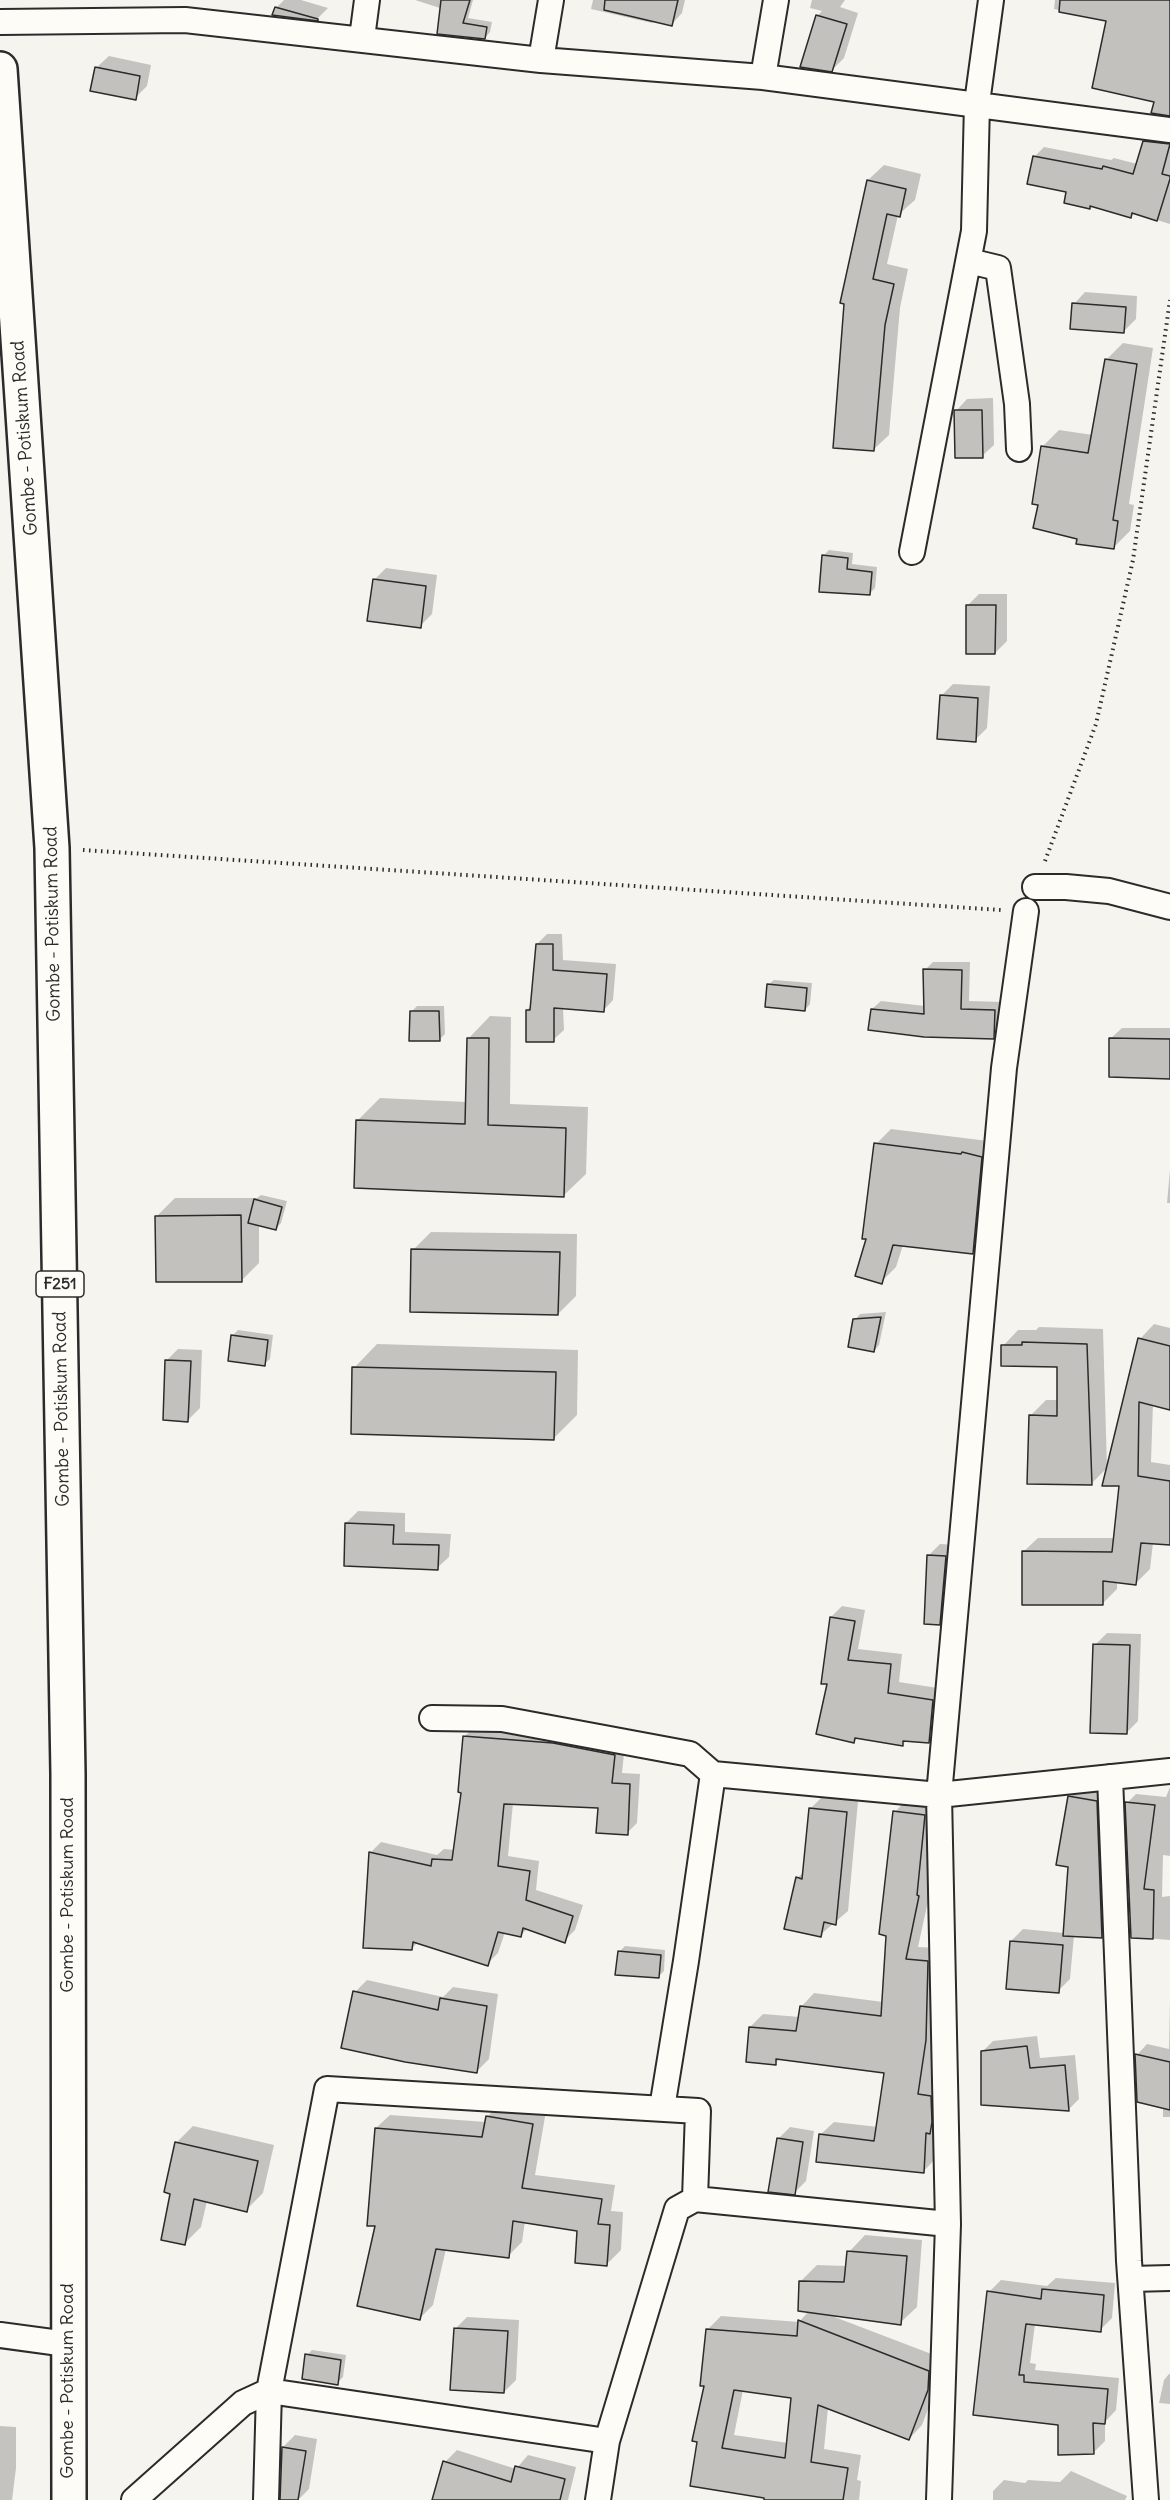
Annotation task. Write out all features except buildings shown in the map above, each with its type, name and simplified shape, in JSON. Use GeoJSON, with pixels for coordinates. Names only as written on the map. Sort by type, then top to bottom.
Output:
{"type":"FeatureCollection","features":[{"type":"Feature","properties":{"kind":"main road","name":"Gombe - Potiskum Road"},"geometry":{"type":"LineString","coordinates":[[0,69],[52,848],[68,1774],[69,2500]]}},
{"type":"Feature","properties":{"kind":"street"},"geometry":{"type":"LineString","coordinates":[[362,38],[367,0]]}},
{"type":"Feature","properties":{"kind":"street"},"geometry":{"type":"LineString","coordinates":[[541,60],[551,0]]}},
{"type":"Feature","properties":{"kind":"street"},"geometry":{"type":"LineString","coordinates":[[763,77],[776,0]]}},
{"type":"Feature","properties":{"kind":"street"},"geometry":{"type":"LineString","coordinates":[[912,552],[974,231],[977,103],[991,0]]}},
{"type":"Feature","properties":{"kind":"street"},"geometry":{"type":"LineString","coordinates":[[0,22],[186,10],[362,38],[541,60],[763,77],[977,103],[1170,130]]}},
{"type":"Feature","properties":{"kind":"street"},"geometry":{"type":"LineString","coordinates":[[969,261],[998,268],[1017,404],[1019,448]]}},
{"type":"Feature","properties":{"kind":"street"},"geometry":{"type":"LineString","coordinates":[[1035,887],[1066,886],[1109,891],[1170,907]]}},
{"type":"Feature","properties":{"kind":"street"},"geometry":{"type":"LineString","coordinates":[[939,2500],[948,2224],[939,1795],[1003,1079],[1026,911]]}},
{"type":"Feature","properties":{"kind":"street"},"geometry":{"type":"LineString","coordinates":[[432,1718],[502,1719],[690,1754],[713,1774],[939,1795],[1170,1771]]}},
{"type":"Feature","properties":{"kind":"street"},"geometry":{"type":"LineString","coordinates":[[662,2109],[713,1774]]}},
{"type":"Feature","properties":{"kind":"street"},"geometry":{"type":"LineString","coordinates":[[1110,1777],[1131,2279],[1146,2500]]}},
{"type":"Feature","properties":{"kind":"street"},"geometry":{"type":"LineString","coordinates":[[266,2500],[269,2391],[327,2089],[698,2111],[695,2199]]}},
{"type":"Feature","properties":{"kind":"street"},"geometry":{"type":"LineString","coordinates":[[598,2500],[607,2441],[677,2209],[695,2199],[948,2224]]}},
{"type":"Feature","properties":{"kind":"street"},"geometry":{"type":"LineString","coordinates":[[1131,2279],[1170,2278]]}},
{"type":"Feature","properties":{"kind":"street"},"geometry":{"type":"LineString","coordinates":[[0,2335],[67,2344]]}},
{"type":"Feature","properties":{"kind":"street"},"geometry":{"type":"LineString","coordinates":[[134,2500],[243,2403],[269,2391],[607,2441]]}},
{"type":"Feature","properties":{"kind":"path"},"geometry":{"type":"LineString","coordinates":[[1035,887],[1096,724],[1133,560],[1170,300]]}},
{"type":"Feature","properties":{"kind":"path"},"geometry":{"type":"LineString","coordinates":[[52,848],[1026,911]]}}]}
